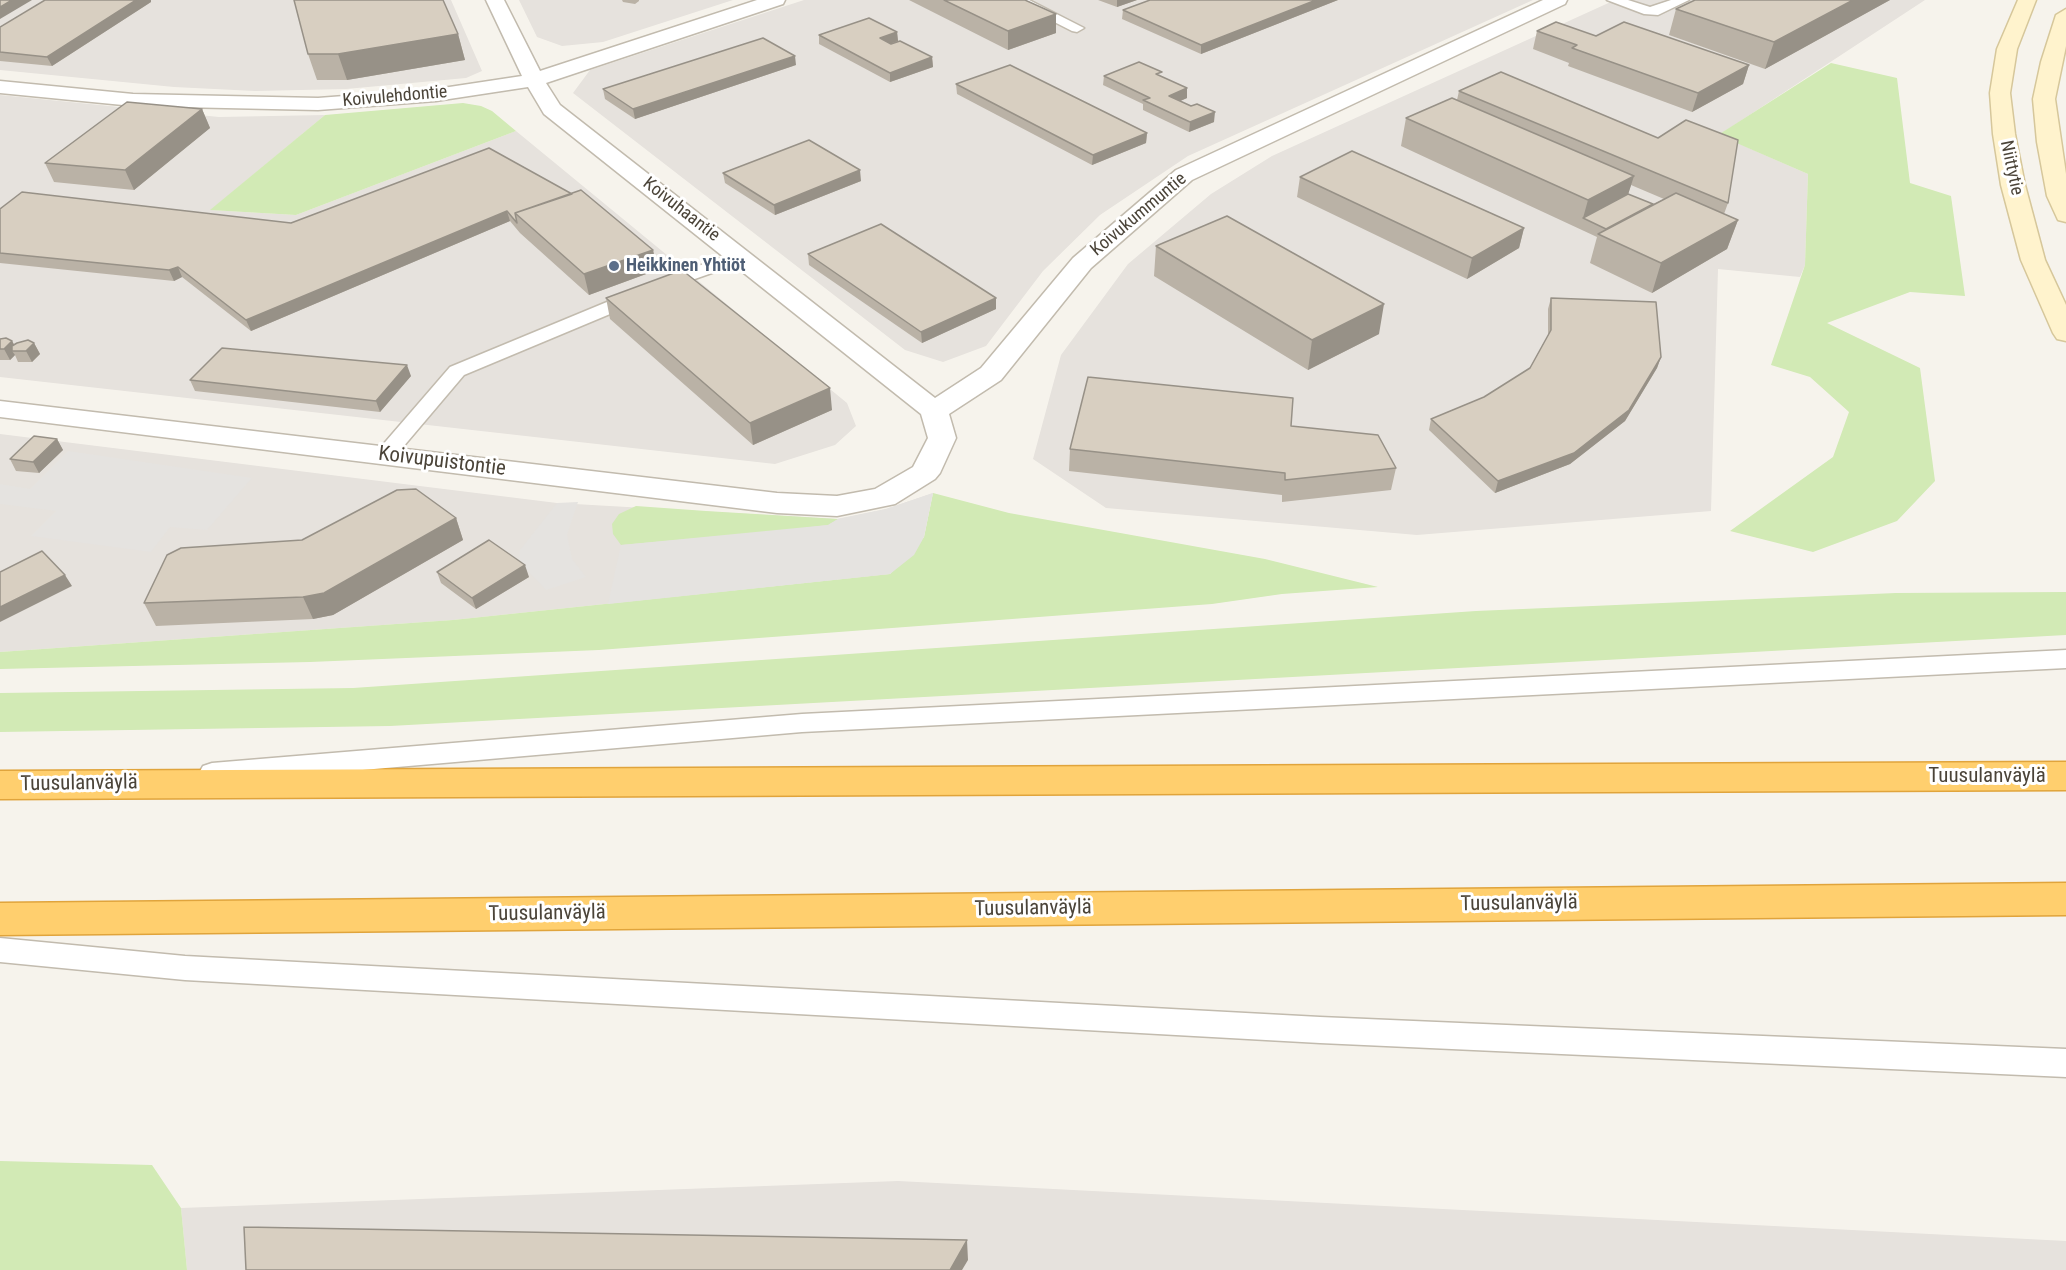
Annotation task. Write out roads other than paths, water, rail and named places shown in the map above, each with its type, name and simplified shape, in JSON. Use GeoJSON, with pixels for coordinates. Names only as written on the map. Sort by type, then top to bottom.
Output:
{"type":"FeatureCollection","features":[{"type":"Feature","properties":{"kind":"highway","name":"Tuusulanväylä"},"geometry":{"type":"LineString","coordinates":[[0,785],[2066,776]]}},
{"type":"Feature","properties":{"kind":"highway","name":"Tuusulanväylä"},"geometry":{"type":"LineString","coordinates":[[0,919],[2066,899]]}},
{"type":"Feature","properties":{"kind":"main road","name":"Niittytie"},"geometry":{"type":"LineString","coordinates":[[2027,0],[2007,49],[2000,93],[2004,134],[2013,186],[2033,260],[2066,333]]}},
{"type":"Feature","properties":{"kind":"main road","name":"Niittytie"},"geometry":{"type":"LineString","coordinates":[[2066,15],[2051,62],[2044,99],[2048,142],[2059,196],[2066,215]]}},
{"type":"Feature","properties":{"kind":"street","name":"Koivuhaantie"},"geometry":{"type":"LineString","coordinates":[[495,0],[534,80],[552,109],[934,411]]}},
{"type":"Feature","properties":{"kind":"street","name":"Koivulehdontie"},"geometry":{"type":"LineString","coordinates":[[0,87],[133,100],[226,104],[318,104],[436,95],[534,80],[776,0]]}},
{"type":"Feature","properties":{"kind":"street","name":"Koivukummuntie"},"geometry":{"type":"LineString","coordinates":[[934,411],[991,374],[1082,262],[1184,175],[1558,0]]}},
{"type":"Feature","properties":{"kind":"street","name":"Koivupuistontie"},"geometry":{"type":"LineString","coordinates":[[0,409],[777,503],[837,506],[884,497],[925,473],[942,438],[934,411]]}},
{"type":"Feature","properties":{"kind":"lane"},"geometry":{"type":"LineString","coordinates":[[1018,0],[1077,28]]}},
{"type":"Feature","properties":{"kind":"lane"},"geometry":{"type":"LineString","coordinates":[[1614,0],[1649,11],[1658,11],[1682,0]]}},
{"type":"Feature","properties":{"kind":"lane"},"geometry":{"type":"LineString","coordinates":[[385,455],[457,371],[682,277],[740,257]]}},
{"type":"Feature","properties":{"kind":"lane"},"geometry":{"type":"LineString","coordinates":[[78,784],[802,723],[2066,658]]}},
{"type":"Feature","properties":{"kind":"lane"},"geometry":{"type":"LineString","coordinates":[[0,950],[185,968],[281,974],[1320,1030],[2066,1063]]}},
{"type":"Feature","properties":{"kind":"place","name":"Heikkinen Yhtiöt"},"geometry":{"type":"Point","coordinates":[614,266]}}]}
